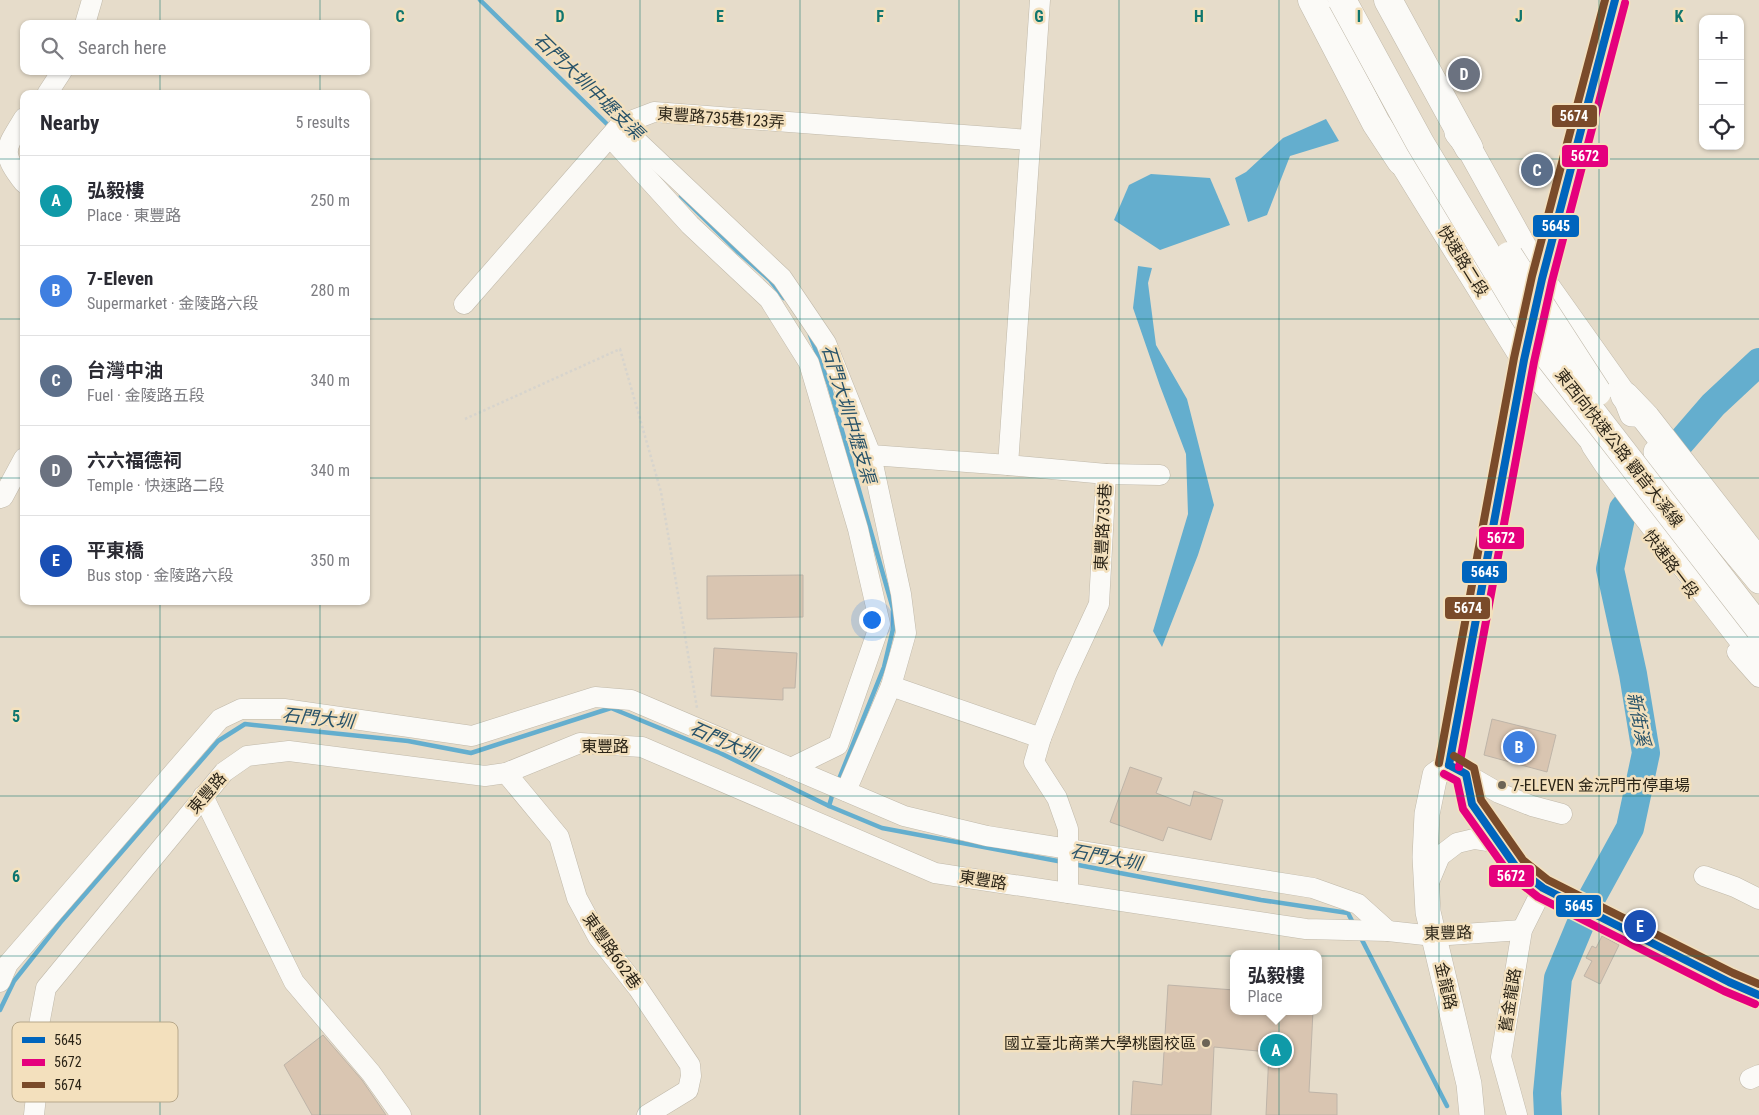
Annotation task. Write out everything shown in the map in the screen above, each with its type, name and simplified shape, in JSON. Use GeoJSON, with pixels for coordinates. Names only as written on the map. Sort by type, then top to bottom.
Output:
{"type":"FeatureCollection","features":[{"type":"Feature","properties":{"kind":"highway"},"geometry":{"type":"LineString","coordinates":[[1312,0],[1376,123],[1401,161]]}},
{"type":"Feature","properties":{"kind":"highway","name":"東西向快速公路 觀音大溪線"},"geometry":{"type":"LineString","coordinates":[[1342,0],[1420,143],[1549,357],[1759,628]]}},
{"type":"Feature","properties":{"kind":"highway","name":"東西向快速公路 觀音大溪線"},"geometry":{"type":"LineString","coordinates":[[1359,0],[1488,223],[1593,388],[1710,546],[1759,604]]}},
{"type":"Feature","properties":{"kind":"highway"},"geometry":{"type":"LineString","coordinates":[[1388,0],[1469,148]]}},
{"type":"Feature","properties":{"kind":"highway"},"geometry":{"type":"LineString","coordinates":[[1625,396],[1646,418],[1758,562]]}},
{"type":"Feature","properties":{"kind":"highway"},"geometry":{"type":"LineString","coordinates":[[1604,458],[1759,660]]}},
{"type":"Feature","properties":{"kind":"main road","name":"快速路二段"},"geometry":{"type":"LineString","coordinates":[[1323,0],[1390,127],[1401,161],[1524,360]]}},
{"type":"Feature","properties":{"kind":"main road"},"geometry":{"type":"LineString","coordinates":[[1376,0],[1428,97],[1469,148],[1542,279],[1625,396]]}},
{"type":"Feature","properties":{"kind":"main road"},"geometry":{"type":"LineString","coordinates":[[1457,770],[1524,360],[1542,279],[1614,0]]}},
{"type":"Feature","properties":{"kind":"main road"},"geometry":{"type":"LineString","coordinates":[[1524,360],[1604,458]]}},
{"type":"Feature","properties":{"kind":"main road","name":"快速路一段"},"geometry":{"type":"LineString","coordinates":[[1643,510],[1759,647]]}},
{"type":"Feature","properties":{"kind":"main road","name":"金龍路"},"geometry":{"type":"LineString","coordinates":[[1457,770],[1435,775],[1426,814],[1425,857],[1428,912],[1469,1084],[1472,1115]]}},
{"type":"Feature","properties":{"kind":"street"},"geometry":{"type":"LineString","coordinates":[[86,20],[92,0]]}},
{"type":"Feature","properties":{"kind":"street"},"geometry":{"type":"LineString","coordinates":[[1008,465],[1040,0]]}},
{"type":"Feature","properties":{"kind":"street","name":"快速路二段"},"geometry":{"type":"LineString","coordinates":[[1304,0],[1366,115],[1401,161]]}},
{"type":"Feature","properties":{"kind":"street"},"geometry":{"type":"LineString","coordinates":[[1398,0],[1449,93],[1469,148]]}},
{"type":"Feature","properties":{"kind":"street"},"geometry":{"type":"LineString","coordinates":[[50,90],[59,75]]}},
{"type":"Feature","properties":{"kind":"street","name":"東豐路735巷123弄"},"geometry":{"type":"LineString","coordinates":[[464,304],[615,131],[654,112],[1030,140]]}},
{"type":"Feature","properties":{"kind":"street"},"geometry":{"type":"LineString","coordinates":[[20,124],[7,145],[10,165],[20,178]]}},
{"type":"Feature","properties":{"kind":"street"},"geometry":{"type":"LineString","coordinates":[[615,131],[782,278],[826,342],[871,455],[902,594],[906,633],[891,686],[846,791]]}},
{"type":"Feature","properties":{"kind":"street"},"geometry":{"type":"LineString","coordinates":[[615,131],[690,225],[769,299],[809,363],[855,520],[880,624],[838,745],[791,768]]}},
{"type":"Feature","properties":{"kind":"street","name":"東豐路735巷"},"geometry":{"type":"LineString","coordinates":[[871,455],[1106,474],[1099,604],[1066,675],[1041,738],[1034,762],[1057,798],[1068,829],[1068,893]]}},
{"type":"Feature","properties":{"kind":"street"},"geometry":{"type":"LineString","coordinates":[[0,498],[3,497],[20,465]]}},
{"type":"Feature","properties":{"kind":"street"},"geometry":{"type":"LineString","coordinates":[[1106,474],[1160,475]]}},
{"type":"Feature","properties":{"kind":"street","name":"快速路一段"},"geometry":{"type":"LineString","coordinates":[[1643,510],[1736,651],[1759,677]]}},
{"type":"Feature","properties":{"kind":"street"},"geometry":{"type":"LineString","coordinates":[[891,686],[1041,738]]}},
{"type":"Feature","properties":{"kind":"street"},"geometry":{"type":"LineString","coordinates":[[0,982],[8,964],[220,719],[241,709],[284,709],[472,736],[595,697],[632,700],[904,816],[987,836],[1068,859],[1313,888],[1358,904],[1382,931]]}},
{"type":"Feature","properties":{"kind":"street","name":"東豐路"},"geometry":{"type":"LineString","coordinates":[[40,1022],[46,988],[224,772],[247,756],[289,751],[485,776],[506,773],[580,743],[642,746],[935,873],[1306,929],[1382,931],[1434,936],[1522,930]]}},
{"type":"Feature","properties":{"kind":"street"},"geometry":{"type":"LineString","coordinates":[[1457,770],[1499,793],[1532,806],[1562,814]]}},
{"type":"Feature","properties":{"kind":"street"},"geometry":{"type":"LineString","coordinates":[[1457,770],[1472,804],[1516,867],[1543,888],[1729,982],[1759,995]]}},
{"type":"Feature","properties":{"kind":"street","name":"東豐路662巷"},"geometry":{"type":"LineString","coordinates":[[506,773],[559,837],[577,898],[598,937],[638,988],[690,1065],[691,1076],[688,1090],[647,1115]]}},
{"type":"Feature","properties":{"kind":"street"},"geometry":{"type":"LineString","coordinates":[[203,796],[294,982],[371,1073],[401,1115]]}},
{"type":"Feature","properties":{"kind":"street"},"geometry":{"type":"LineString","coordinates":[[1427,887],[1440,856],[1457,843],[1474,839],[1499,842]]}},
{"type":"Feature","properties":{"kind":"street"},"geometry":{"type":"LineString","coordinates":[[1704,876],[1735,887],[1759,900]]}},
{"type":"Feature","properties":{"kind":"street","name":"舊金龍路"},"geometry":{"type":"LineString","coordinates":[[1517,1115],[1501,1057],[1522,930],[1543,888]]}},
{"type":"Feature","properties":{"kind":"street","name":"東豐路"},"geometry":{"type":"LineString","coordinates":[[34,1115],[35,1102]]}},
{"type":"Feature","properties":{"kind":"path"},"geometry":{"type":"LineString","coordinates":[[465,418],[620,349],[661,492],[701,730]]}},
{"type":"Feature","properties":{"kind":"water"},"geometry":{"type":"Polygon","coordinates":[[[1326,119],[1339,141],[1290,156],[1267,215],[1248,222],[1235,178],[1246,172],[1283,138],[1326,119]]]}},
{"type":"Feature","properties":{"kind":"water"},"geometry":{"type":"Polygon","coordinates":[[[1151,174],[1210,178],[1230,225],[1160,250],[1114,220],[1129,185],[1151,174]]]}},
{"type":"Feature","properties":{"kind":"water"},"geometry":{"type":"Polygon","coordinates":[[[1138,266],[1152,268],[1148,283],[1156,345],[1187,399],[1214,505],[1198,555],[1162,647],[1153,631],[1188,514],[1186,454],[1133,308],[1138,266]]]}},
{"type":"Feature","properties":{"kind":"building"},"geometry":{"type":"Polygon","coordinates":[[[803,575],[803,617],[707,619],[707,576],[803,575]]]}},
{"type":"Feature","properties":{"kind":"building"},"geometry":{"type":"Polygon","coordinates":[[[714,648],[797,653],[795,688],[783,688],[783,700],[711,696],[714,648]]]}},
{"type":"Feature","properties":{"kind":"building"},"geometry":{"type":"Polygon","coordinates":[[[1492,719],[1556,735],[1547,772],[1484,755],[1492,719]]]}},
{"type":"Feature","properties":{"kind":"building"},"geometry":{"type":"Polygon","coordinates":[[[1130,767],[1162,778],[1156,793],[1190,806],[1194,791],[1223,800],[1211,840],[1168,827],[1163,841],[1110,822],[1130,767]]]}},
{"type":"Feature","properties":{"kind":"building"},"geometry":{"type":"Polygon","coordinates":[[[1602,936],[1619,945],[1600,984],[1584,976],[1592,961],[1586,958],[1592,946],[1596,948],[1602,936]]]}},
{"type":"Feature","properties":{"kind":"building"},"geometry":{"type":"Polygon","coordinates":[[[1168,985],[1230,990],[1230,1015],[1313,1015],[1309,1092],[1337,1094],[1337,1115],[1266,1115],[1269,1052],[1214,1047],[1211,1115],[1131,1115],[1133,1081],[1162,1085],[1168,985]]]}},
{"type":"Feature","properties":{"kind":"building"},"geometry":{"type":"Polygon","coordinates":[[[323,1035],[362,1080],[386,1115],[312,1115],[284,1065],[323,1035]]]}},
{"type":"Feature","properties":{"kind":"waterway","name":"石門大圳中壢支渠"},"geometry":{"type":"LineString","coordinates":[[480,0],[611,128]]}},
{"type":"Feature","properties":{"kind":"waterway","name":"石門大圳中壢支渠"},"geometry":{"type":"LineString","coordinates":[[681,196],[737,251],[770,280],[784,298]]}},
{"type":"Feature","properties":{"kind":"waterway","name":"石門大圳中壢支渠"},"geometry":{"type":"LineString","coordinates":[[810,335],[829,385],[893,609],[893,629],[884,667],[839,779]]}},
{"type":"Feature","properties":{"kind":"waterway","name":"新街溪"},"geometry":{"type":"LineString","coordinates":[[1548,1115],[1547,1093],[1558,978],[1590,901],[1630,828],[1646,753],[1633,674],[1610,569],[1623,509],[1713,405],[1759,362]]}},
{"type":"Feature","properties":{"kind":"waterway","name":"石門大圳"},"geometry":{"type":"LineString","coordinates":[[0,1010],[14,981],[60,923],[218,741],[245,724],[408,741],[471,753],[611,708],[720,753],[829,806],[882,828],[1063,862]]}},
{"type":"Feature","properties":{"kind":"waterway","name":"石門大圳中壢支渠"},"geometry":{"type":"LineString","coordinates":[[829,806],[832,796]]}},
{"type":"Feature","properties":{"kind":"waterway","name":"石門大圳"},"geometry":{"type":"LineString","coordinates":[[1073,864],[1261,900],[1348,913],[1354,925]]}},
{"type":"Feature","properties":{"kind":"waterway","name":"石門大圳"},"geometry":{"type":"LineString","coordinates":[[1360,936],[1447,1106]]}},
{"type":"Feature","properties":{"kind":"transit line","name":"5674"},"geometry":{"type":"LineString","coordinates":[[1439,763],[1514,358],[1532,276],[1605,0]]}},
{"type":"Feature","properties":{"kind":"transit line","name":"5645"},"geometry":{"type":"LineString","coordinates":[[1449,765],[1524,360],[1542,279],[1615,0]]}},
{"type":"Feature","properties":{"kind":"transit line","name":"5672"},"geometry":{"type":"LineString","coordinates":[[1459,767],[1534,362],[1552,281],[1625,3]]}},
{"type":"Feature","properties":{"kind":"transit line","name":"5674"},"geometry":{"type":"LineString","coordinates":[[1454,756],[1474,768],[1481,800],[1523,860],[1548,880],[1733,973],[1759,984]]}},
{"type":"Feature","properties":{"kind":"transit line","name":"5645"},"geometry":{"type":"LineString","coordinates":[[1449,765],[1466,774],[1472,804],[1516,867],[1543,888],[1729,982],[1759,995]]}},
{"type":"Feature","properties":{"kind":"transit line","name":"5672"},"geometry":{"type":"LineString","coordinates":[[1444,774],[1457,781],[1463,809],[1510,875],[1538,897],[1724,991],[1755,1004]]}},
{"type":"Feature","properties":{"kind":"place","name":"六六福德祠"},"geometry":{"type":"Point","coordinates":[1464,74]}},
{"type":"Feature","properties":{"kind":"place","name":"台灣中油"},"geometry":{"type":"Point","coordinates":[1537,170]}},
{"type":"Feature","properties":{"kind":"place","name":"7-Eleven"},"geometry":{"type":"Point","coordinates":[1519,747]}},
{"type":"Feature","properties":{"kind":"place","name":"7-ELEVEN 金沅門市停車場"},"geometry":{"type":"Point","coordinates":[1502,785]}},
{"type":"Feature","properties":{"kind":"place","name":"平東橋"},"geometry":{"type":"Point","coordinates":[1640,926]}},
{"type":"Feature","properties":{"kind":"place","name":"國立臺北商業大學桃園校區"},"geometry":{"type":"Point","coordinates":[1206,1043]}},
{"type":"Feature","properties":{"kind":"place","name":"弘毅樓"},"geometry":{"type":"Point","coordinates":[1276,1050]}}]}
